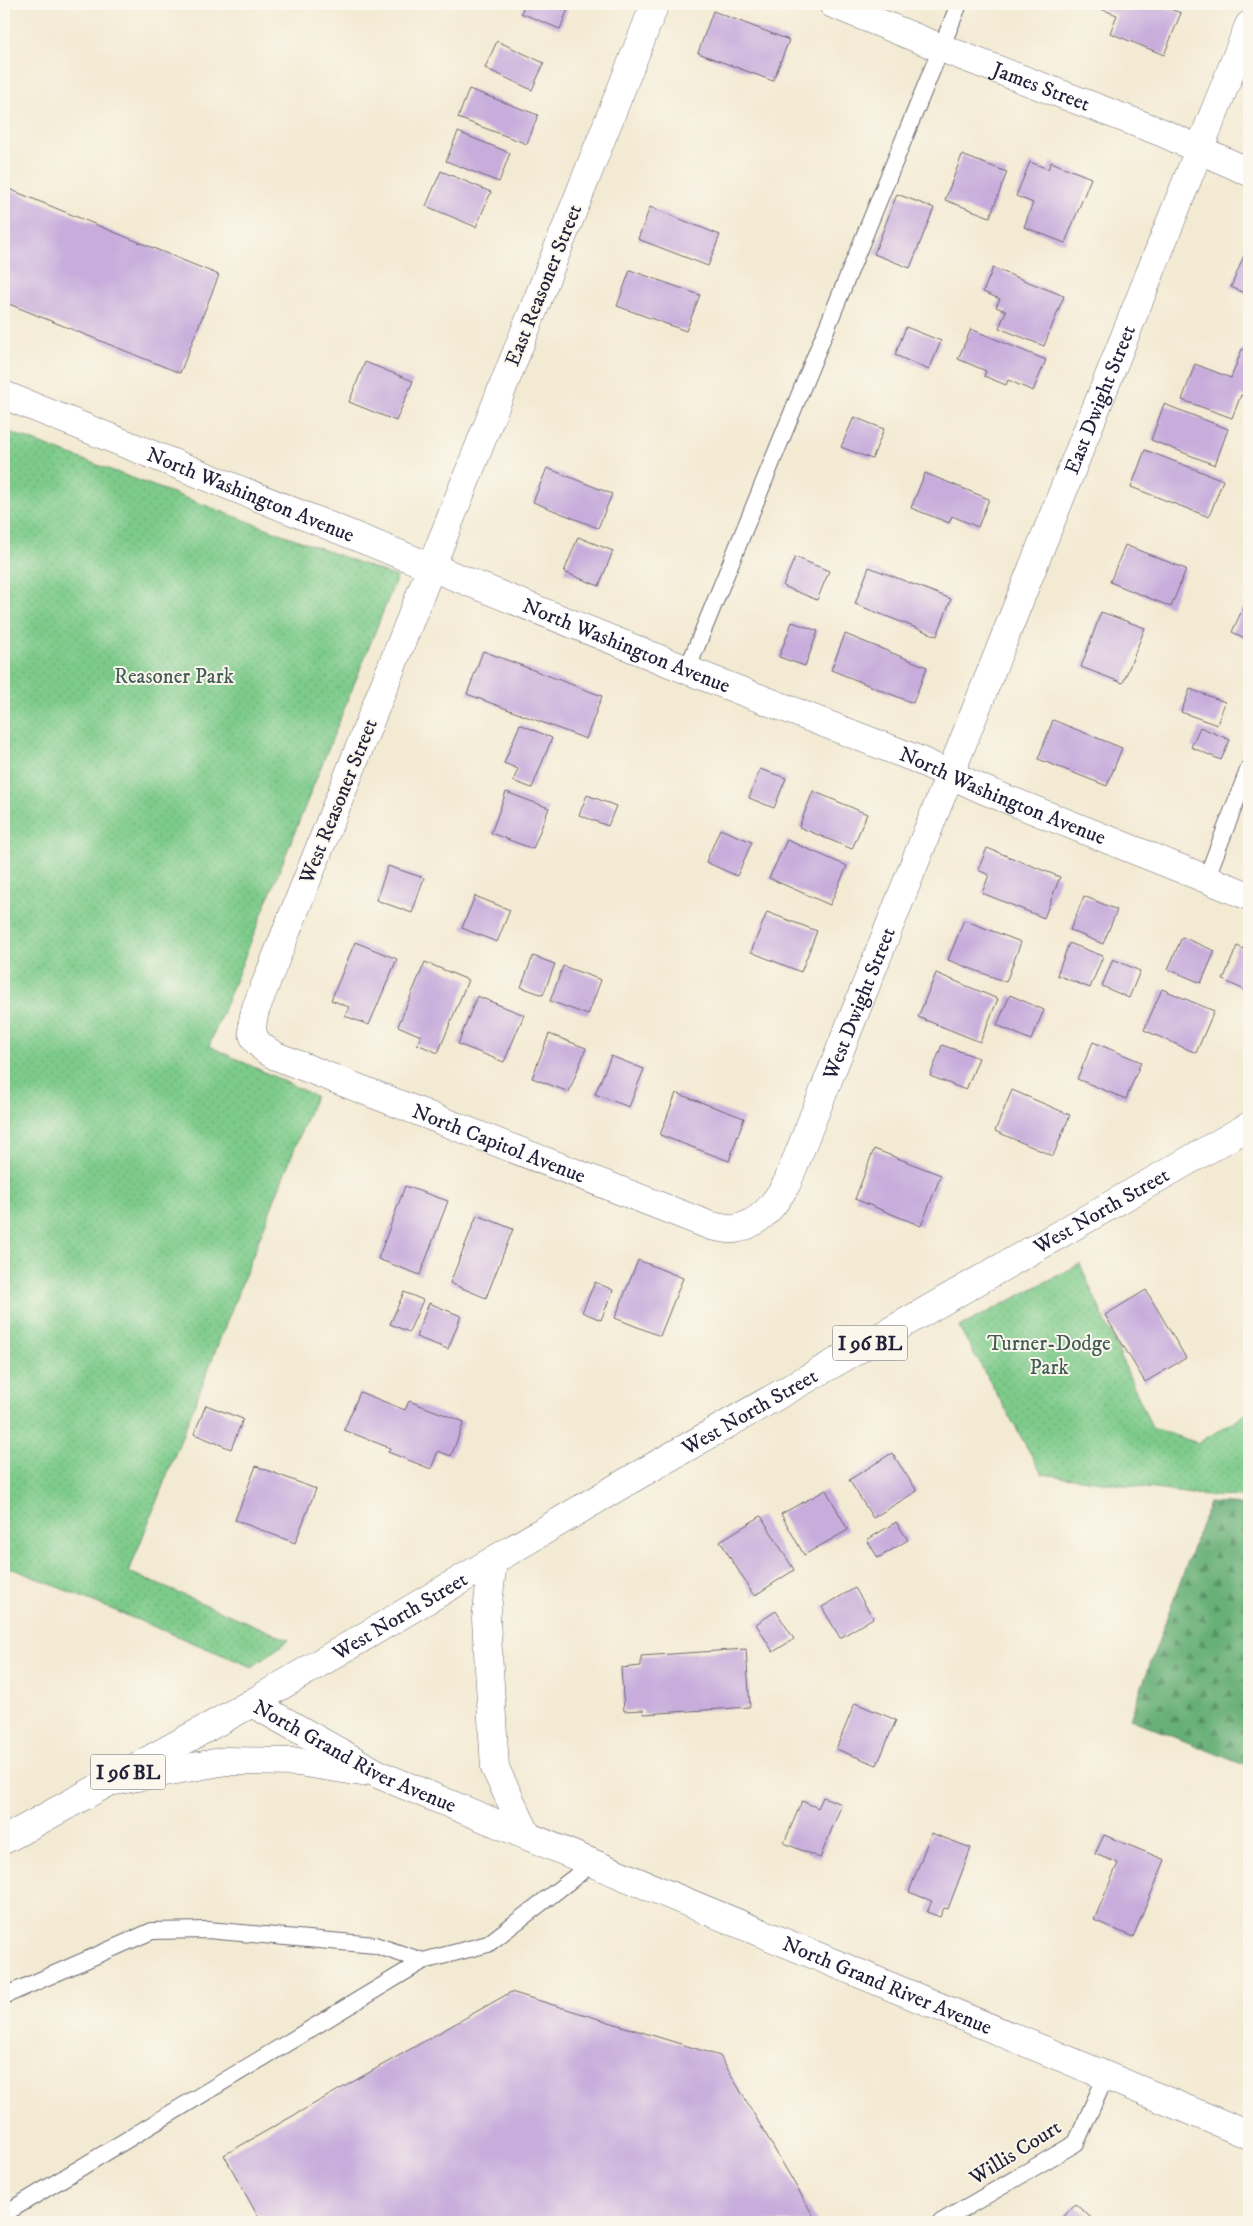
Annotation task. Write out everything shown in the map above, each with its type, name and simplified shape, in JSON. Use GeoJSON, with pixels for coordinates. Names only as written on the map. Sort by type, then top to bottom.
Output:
{"type":"FeatureCollection","features":[{"type":"Feature","properties":{"kind":"street","name":"East Reasoner Street"},"geometry":{"type":"LineString","coordinates":[[432,566],[655,4]]}},
{"type":"Feature","properties":{"kind":"street","name":"James Street"},"geometry":{"type":"LineString","coordinates":[[833,4],[1200,149],[1249,172]]}},
{"type":"Feature","properties":{"kind":"street","name":"East Dwight Street"},"geometry":{"type":"LineString","coordinates":[[950,773],[1249,25]]}},
{"type":"Feature","properties":{"kind":"street","name":"North Washington Avenue"},"geometry":{"type":"LineString","coordinates":[[4,396],[432,566],[687,670],[950,773],[984,790],[1249,896]]}},
{"type":"Feature","properties":{"kind":"street","name":"West Reasoner Street"},"geometry":{"type":"LineString","coordinates":[[252,1036],[252,1021],[256,1008],[432,566]]}},
{"type":"Feature","properties":{"kind":"street","name":"West Dwight Street"},"geometry":{"type":"LineString","coordinates":[[753,1222],[773,1206],[787,1183],[950,773]]}},
{"type":"Feature","properties":{"kind":"street","name":"North Capitol Avenue"},"geometry":{"type":"LineString","coordinates":[[252,1036],[263,1048],[276,1056],[711,1226],[733,1229],[753,1222]]}},
{"type":"Feature","properties":{"kind":"street","name":"West North Street"},"geometry":{"type":"LineString","coordinates":[[252,1704],[637,1476],[1249,1126]]}},
{"type":"Feature","properties":{"kind":"street"},"geometry":{"type":"LineString","coordinates":[[493,1562],[486,1619],[495,1768],[527,1835]]}},
{"type":"Feature","properties":{"kind":"street","name":"North Grand River Avenue"},"geometry":{"type":"LineString","coordinates":[[6,1836],[252,1704],[380,1775],[1249,2135]]}},
{"type":"Feature","properties":{"kind":"street"},"geometry":{"type":"LineString","coordinates":[[109,1782],[226,1761],[298,1762],[380,1775]]}},
{"type":"Feature","properties":{"kind":"lane"},"geometry":{"type":"LineString","coordinates":[[687,670],[959,4]]}},
{"type":"Feature","properties":{"kind":"lane"},"geometry":{"type":"LineString","coordinates":[[1206,878],[1249,768]]}},
{"type":"Feature","properties":{"kind":"lane"},"geometry":{"type":"LineString","coordinates":[[4,2214],[423,1961],[488,1944],[593,1863]]}},
{"type":"Feature","properties":{"kind":"lane"},"geometry":{"type":"LineString","coordinates":[[4,1996],[152,1931],[208,1930],[375,1945],[423,1961]]}},
{"type":"Feature","properties":{"kind":"lane","name":"Willis Court"},"geometry":{"type":"LineString","coordinates":[[941,2222],[1076,2143],[1106,2076]]}},
{"type":"Feature","properties":{"kind":"green space","name":"Reasoner Park"},"geometry":{"type":"Polygon","coordinates":[[[4,430],[397,577],[209,1046],[315,1096],[129,1572],[289,1640],[252,1667],[4,1565],[4,430]]]}},
{"type":"Feature","properties":{"kind":"green space","name":"Turner-Dodge Park"},"geometry":{"type":"Polygon","coordinates":[[[1080,1264],[1152,1428],[1198,1443],[1249,1412],[1249,1497],[1207,1496],[1042,1474],[959,1327],[1080,1264]]]}},
{"type":"Feature","properties":{"kind":"green space"},"geometry":{"type":"Polygon","coordinates":[[[1209,1503],[1249,1505],[1249,1767],[1130,1719],[1209,1503]]]}},
{"type":"Feature","properties":{"kind":"building"},"geometry":{"type":"Polygon","coordinates":[[[525,4],[570,4],[560,29],[521,13],[525,4]]]}},
{"type":"Feature","properties":{"kind":"building"},"geometry":{"type":"Polygon","coordinates":[[[1103,4],[1156,4],[1181,13],[1164,55],[1110,33],[1117,15],[1101,9],[1103,4]]]}},
{"type":"Feature","properties":{"kind":"building"},"geometry":{"type":"Polygon","coordinates":[[[713,11],[789,40],[773,81],[698,53],[713,11]]]}},
{"type":"Feature","properties":{"kind":"building"},"geometry":{"type":"Polygon","coordinates":[[[497,41],[544,63],[532,90],[485,68],[497,41]]]}},
{"type":"Feature","properties":{"kind":"building"},"geometry":{"type":"Polygon","coordinates":[[[469,89],[538,115],[527,144],[458,118],[469,89]]]}},
{"type":"Feature","properties":{"kind":"building"},"geometry":{"type":"Polygon","coordinates":[[[458,132],[510,153],[499,182],[446,161],[458,132]]]}},
{"type":"Feature","properties":{"kind":"building"},"geometry":{"type":"Polygon","coordinates":[[[962,155],[1007,172],[990,217],[945,200],[962,155]]]}},
{"type":"Feature","properties":{"kind":"building"},"geometry":{"type":"Polygon","coordinates":[[[1030,162],[1048,169],[1051,162],[1091,178],[1065,243],[1024,227],[1033,203],[1016,196],[1030,162]]]}},
{"type":"Feature","properties":{"kind":"building"},"geometry":{"type":"Polygon","coordinates":[[[441,171],[491,192],[476,227],[426,206],[441,171]]]}},
{"type":"Feature","properties":{"kind":"building"},"geometry":{"type":"Polygon","coordinates":[[[4,187],[219,275],[180,373],[4,302],[4,187]]]}},
{"type":"Feature","properties":{"kind":"building"},"geometry":{"type":"Polygon","coordinates":[[[897,194],[934,208],[910,268],[874,254],[897,194]]]}},
{"type":"Feature","properties":{"kind":"building"},"geometry":{"type":"Polygon","coordinates":[[[650,207],[720,235],[708,266],[638,239],[650,207]]]}},
{"type":"Feature","properties":{"kind":"building"},"geometry":{"type":"Polygon","coordinates":[[[1247,248],[1249,249],[1249,295],[1231,287],[1247,248]]]}},
{"type":"Feature","properties":{"kind":"building"},"geometry":{"type":"Polygon","coordinates":[[[993,268],[1064,296],[1044,346],[999,328],[1006,311],[996,307],[1000,299],[983,292],[993,268]]]}},
{"type":"Feature","properties":{"kind":"building"},"geometry":{"type":"Polygon","coordinates":[[[630,270],[700,295],[686,331],[617,306],[630,270]]]}},
{"type":"Feature","properties":{"kind":"building"},"geometry":{"type":"Polygon","coordinates":[[[906,327],[941,341],[929,370],[895,355],[906,327]]]}},
{"type":"Feature","properties":{"kind":"building"},"geometry":{"type":"Polygon","coordinates":[[[971,329],[1046,360],[1033,391],[1008,380],[1006,385],[984,376],[986,371],[958,359],[971,329]]]}},
{"type":"Feature","properties":{"kind":"building"},"geometry":{"type":"Polygon","coordinates":[[[1242,349],[1249,352],[1249,398],[1241,395],[1232,418],[1182,400],[1195,364],[1231,378],[1242,349]]]}},
{"type":"Feature","properties":{"kind":"building"},"geometry":{"type":"Polygon","coordinates":[[[365,362],[413,381],[396,421],[349,402],[365,362]]]}},
{"type":"Feature","properties":{"kind":"building"},"geometry":{"type":"Polygon","coordinates":[[[1164,404],[1228,429],[1215,465],[1151,440],[1164,404]]]}},
{"type":"Feature","properties":{"kind":"building"},"geometry":{"type":"Polygon","coordinates":[[[854,417],[884,429],[872,459],[841,447],[854,417]]]}},
{"type":"Feature","properties":{"kind":"building"},"geometry":{"type":"Polygon","coordinates":[[[1145,450],[1223,480],[1209,517],[1131,487],[1145,450]]]}},
{"type":"Feature","properties":{"kind":"building"},"geometry":{"type":"Polygon","coordinates":[[[547,468],[612,494],[598,528],[533,502],[547,468]]]}},
{"type":"Feature","properties":{"kind":"building"},"geometry":{"type":"Polygon","coordinates":[[[925,473],[989,499],[978,527],[952,516],[949,523],[911,508],[925,473]]]}},
{"type":"Feature","properties":{"kind":"building"},"geometry":{"type":"Polygon","coordinates":[[[578,537],[613,551],[599,586],[564,572],[578,537]]]}},
{"type":"Feature","properties":{"kind":"building"},"geometry":{"type":"Polygon","coordinates":[[[1125,545],[1186,569],[1171,607],[1110,582],[1125,545]]]}},
{"type":"Feature","properties":{"kind":"building"},"geometry":{"type":"Polygon","coordinates":[[[795,557],[829,571],[817,600],[783,586],[795,557]]]}},
{"type":"Feature","properties":{"kind":"building"},"geometry":{"type":"Polygon","coordinates":[[[869,567],[951,599],[937,636],[855,604],[869,567]]]}},
{"type":"Feature","properties":{"kind":"building"},"geometry":{"type":"Polygon","coordinates":[[[1243,608],[1249,610],[1249,640],[1232,632],[1243,608]]]}},
{"type":"Feature","properties":{"kind":"building"},"geometry":{"type":"Polygon","coordinates":[[[1101,612],[1145,628],[1123,683],[1081,667],[1101,612]]]}},
{"type":"Feature","properties":{"kind":"building"},"geometry":{"type":"Polygon","coordinates":[[[792,622],[818,631],[805,666],[779,657],[792,622]]]}},
{"type":"Feature","properties":{"kind":"building"},"geometry":{"type":"Polygon","coordinates":[[[845,634],[927,667],[913,703],[831,670],[845,634]]]}},
{"type":"Feature","properties":{"kind":"building"},"geometry":{"type":"Polygon","coordinates":[[[483,651],[602,696],[586,739],[467,694],[483,651]]]}},
{"type":"Feature","properties":{"kind":"building"},"geometry":{"type":"Polygon","coordinates":[[[1190,689],[1225,702],[1217,725],[1181,712],[1190,689]]]}},
{"type":"Feature","properties":{"kind":"building"},"geometry":{"type":"Polygon","coordinates":[[[1053,720],[1122,748],[1107,786],[1038,759],[1053,720]]]}},
{"type":"Feature","properties":{"kind":"building"},"geometry":{"type":"Polygon","coordinates":[[[520,724],[552,738],[532,788],[513,781],[518,769],[504,763],[520,724]]]}},
{"type":"Feature","properties":{"kind":"building"},"geometry":{"type":"Polygon","coordinates":[[[1200,727],[1230,740],[1221,760],[1191,747],[1200,727]]]}},
{"type":"Feature","properties":{"kind":"building"},"geometry":{"type":"Polygon","coordinates":[[[760,769],[786,778],[774,808],[749,798],[760,769]]]}},
{"type":"Feature","properties":{"kind":"building"},"geometry":{"type":"Polygon","coordinates":[[[813,791],[867,814],[852,849],[799,827],[813,791]]]}},
{"type":"Feature","properties":{"kind":"building"},"geometry":{"type":"Polygon","coordinates":[[[506,792],[549,808],[533,849],[491,833],[506,792]]]}},
{"type":"Feature","properties":{"kind":"building"},"geometry":{"type":"Polygon","coordinates":[[[587,795],[616,806],[608,826],[579,815],[587,795]]]}},
{"type":"Feature","properties":{"kind":"building"},"geometry":{"type":"Polygon","coordinates":[[[720,829],[752,842],[737,876],[706,862],[720,829]]]}},
{"type":"Feature","properties":{"kind":"building"},"geometry":{"type":"Polygon","coordinates":[[[787,840],[847,866],[830,905],[769,878],[787,840]]]}},
{"type":"Feature","properties":{"kind":"building"},"geometry":{"type":"Polygon","coordinates":[[[987,848],[1060,877],[1044,918],[982,893],[989,875],[978,870],[987,848]]]}},
{"type":"Feature","properties":{"kind":"building"},"geometry":{"type":"Polygon","coordinates":[[[388,866],[424,878],[412,913],[376,900],[388,866]]]}},
{"type":"Feature","properties":{"kind":"building"},"geometry":{"type":"Polygon","coordinates":[[[475,896],[510,910],[497,942],[462,928],[475,896]]]}},
{"type":"Feature","properties":{"kind":"building"},"geometry":{"type":"Polygon","coordinates":[[[1084,896],[1117,910],[1103,944],[1070,930],[1084,896]]]}},
{"type":"Feature","properties":{"kind":"building"},"geometry":{"type":"Polygon","coordinates":[[[767,912],[817,931],[801,972],[751,952],[767,912]]]}},
{"type":"Feature","properties":{"kind":"building"},"geometry":{"type":"Polygon","coordinates":[[[964,920],[1021,942],[1006,982],[948,960],[964,920]]]}},
{"type":"Feature","properties":{"kind":"building"},"geometry":{"type":"Polygon","coordinates":[[[1182,937],[1215,951],[1201,983],[1168,969],[1182,937]]]}},
{"type":"Feature","properties":{"kind":"building"},"geometry":{"type":"Polygon","coordinates":[[[355,942],[397,959],[369,1025],[345,1016],[349,1007],[331,1000],[355,942]]]}},
{"type":"Feature","properties":{"kind":"building"},"geometry":{"type":"Polygon","coordinates":[[[1069,943],[1103,956],[1090,988],[1057,975],[1069,943]]]}},
{"type":"Feature","properties":{"kind":"building"},"geometry":{"type":"Polygon","coordinates":[[[1237,946],[1249,951],[1249,992],[1223,980],[1237,946]]]}},
{"type":"Feature","properties":{"kind":"building"},"geometry":{"type":"Polygon","coordinates":[[[533,956],[555,964],[543,995],[521,987],[533,956]]]}},
{"type":"Feature","properties":{"kind":"building"},"geometry":{"type":"Polygon","coordinates":[[[1113,959],[1140,971],[1129,998],[1102,986],[1113,959]]]}},
{"type":"Feature","properties":{"kind":"building"},"geometry":{"type":"Polygon","coordinates":[[[425,962],[468,980],[438,1053],[417,1044],[421,1036],[398,1026],[425,962]]]}},
{"type":"Feature","properties":{"kind":"building"},"geometry":{"type":"Polygon","coordinates":[[[563,966],[601,980],[588,1015],[550,1001],[563,966]]]}},
{"type":"Feature","properties":{"kind":"building"},"geometry":{"type":"Polygon","coordinates":[[[936,973],[998,999],[980,1042],[918,1017],[936,973]]]}},
{"type":"Feature","properties":{"kind":"building"},"geometry":{"type":"Polygon","coordinates":[[[1162,989],[1214,1011],[1196,1053],[1144,1030],[1162,989]]]}},
{"type":"Feature","properties":{"kind":"building"},"geometry":{"type":"Polygon","coordinates":[[[1010,995],[1044,1010],[1031,1040],[997,1025],[1010,995]]]}},
{"type":"Feature","properties":{"kind":"building"},"geometry":{"type":"Polygon","coordinates":[[[477,996],[524,1015],[504,1062],[458,1044],[477,996]]]}},
{"type":"Feature","properties":{"kind":"building"},"geometry":{"type":"Polygon","coordinates":[[[549,1034],[586,1048],[569,1092],[532,1078],[549,1034]]]}},
{"type":"Feature","properties":{"kind":"building"},"geometry":{"type":"Polygon","coordinates":[[[1093,1042],[1141,1062],[1126,1099],[1077,1079],[1093,1042]]]}},
{"type":"Feature","properties":{"kind":"building"},"geometry":{"type":"Polygon","coordinates":[[[942,1045],[979,1058],[966,1090],[930,1076],[942,1045]]]}},
{"type":"Feature","properties":{"kind":"building"},"geometry":{"type":"Polygon","coordinates":[[[611,1056],[644,1069],[629,1107],[595,1094],[611,1056]]]}},
{"type":"Feature","properties":{"kind":"building"},"geometry":{"type":"Polygon","coordinates":[[[1012,1090],[1070,1115],[1053,1156],[995,1131],[1012,1090]]]}},
{"type":"Feature","properties":{"kind":"building"},"geometry":{"type":"Polygon","coordinates":[[[676,1093],[744,1118],[729,1161],[660,1135],[676,1093]]]}},
{"type":"Feature","properties":{"kind":"building"},"geometry":{"type":"Polygon","coordinates":[[[874,1149],[941,1175],[921,1226],[855,1199],[874,1149]]]}},
{"type":"Feature","properties":{"kind":"building"},"geometry":{"type":"Polygon","coordinates":[[[405,1186],[448,1201],[420,1275],[378,1259],[405,1186]]]}},
{"type":"Feature","properties":{"kind":"building"},"geometry":{"type":"Polygon","coordinates":[[[477,1215],[513,1229],[486,1298],[450,1283],[477,1215]]]}},
{"type":"Feature","properties":{"kind":"building"},"geometry":{"type":"Polygon","coordinates":[[[638,1260],[683,1278],[660,1336],[615,1318],[638,1260]]]}},
{"type":"Feature","properties":{"kind":"building"},"geometry":{"type":"Polygon","coordinates":[[[595,1282],[613,1290],[601,1320],[582,1312],[595,1282]]]}},
{"type":"Feature","properties":{"kind":"building"},"geometry":{"type":"Polygon","coordinates":[[[1146,1290],[1186,1358],[1145,1382],[1105,1315],[1146,1290]]]}},
{"type":"Feature","properties":{"kind":"building"},"geometry":{"type":"Polygon","coordinates":[[[404,1292],[423,1300],[409,1332],[390,1324],[404,1292]]]}},
{"type":"Feature","properties":{"kind":"building"},"geometry":{"type":"Polygon","coordinates":[[[429,1303],[461,1316],[448,1349],[416,1337],[429,1303]]]}},
{"type":"Feature","properties":{"kind":"building"},"geometry":{"type":"Polygon","coordinates":[[[360,1392],[405,1410],[409,1401],[464,1422],[451,1456],[438,1451],[431,1469],[388,1452],[390,1448],[344,1430],[360,1392]]]}},
{"type":"Feature","properties":{"kind":"building"},"geometry":{"type":"Polygon","coordinates":[[[206,1405],[243,1419],[231,1449],[194,1434],[206,1405]]]}},
{"type":"Feature","properties":{"kind":"building"},"geometry":{"type":"Polygon","coordinates":[[[892,1453],[917,1491],[873,1518],[849,1480],[892,1453]]]}},
{"type":"Feature","properties":{"kind":"building"},"geometry":{"type":"Polygon","coordinates":[[[256,1466],[316,1489],[295,1543],[235,1520],[256,1466]]]}},
{"type":"Feature","properties":{"kind":"building"},"geometry":{"type":"Polygon","coordinates":[[[826,1490],[848,1530],[804,1555],[781,1514],[826,1490]]]}},
{"type":"Feature","properties":{"kind":"building"},"geometry":{"type":"Polygon","coordinates":[[[761,1516],[794,1570],[754,1596],[720,1541],[761,1516]]]}},
{"type":"Feature","properties":{"kind":"building"},"geometry":{"type":"Polygon","coordinates":[[[896,1522],[908,1540],[878,1558],[867,1540],[896,1522]]]}},
{"type":"Feature","properties":{"kind":"building"},"geometry":{"type":"Polygon","coordinates":[[[855,1588],[873,1618],[840,1638],[822,1607],[855,1588]]]}},
{"type":"Feature","properties":{"kind":"building"},"geometry":{"type":"Polygon","coordinates":[[[776,1611],[794,1639],[773,1652],[756,1624],[776,1611]]]}},
{"type":"Feature","properties":{"kind":"building"},"geometry":{"type":"Polygon","coordinates":[[[746,1649],[750,1707],[644,1714],[643,1710],[624,1711],[621,1668],[641,1666],[641,1656],[746,1649]]]}},
{"type":"Feature","properties":{"kind":"building"},"geometry":{"type":"Polygon","coordinates":[[[855,1703],[896,1720],[877,1765],[836,1749],[855,1703]]]}},
{"type":"Feature","properties":{"kind":"building"},"geometry":{"type":"Polygon","coordinates":[[[823,1797],[842,1804],[820,1858],[784,1843],[802,1801],[818,1808],[823,1797]]]}},
{"type":"Feature","properties":{"kind":"building"},"geometry":{"type":"Polygon","coordinates":[[[931,1833],[971,1848],[948,1909],[944,1908],[940,1917],[927,1912],[932,1901],[909,1892],[931,1833]]]}},
{"type":"Feature","properties":{"kind":"building"},"geometry":{"type":"Polygon","coordinates":[[[1104,1835],[1165,1860],[1133,1937],[1094,1920],[1118,1863],[1095,1854],[1104,1835]]]}},
{"type":"Feature","properties":{"kind":"building"},"geometry":{"type":"Polygon","coordinates":[[[511,1992],[720,2056],[817,2222],[261,2222],[224,2155],[511,1992]]]}},
{"type":"Feature","properties":{"kind":"building"},"geometry":{"type":"Polygon","coordinates":[[[1075,2204],[1096,2222],[1059,2222],[1075,2204]]]}},
{"type":"Feature","properties":{"kind":"railway"},"geometry":{"type":"LineString","coordinates":[[4,9],[11,4]]}}]}
